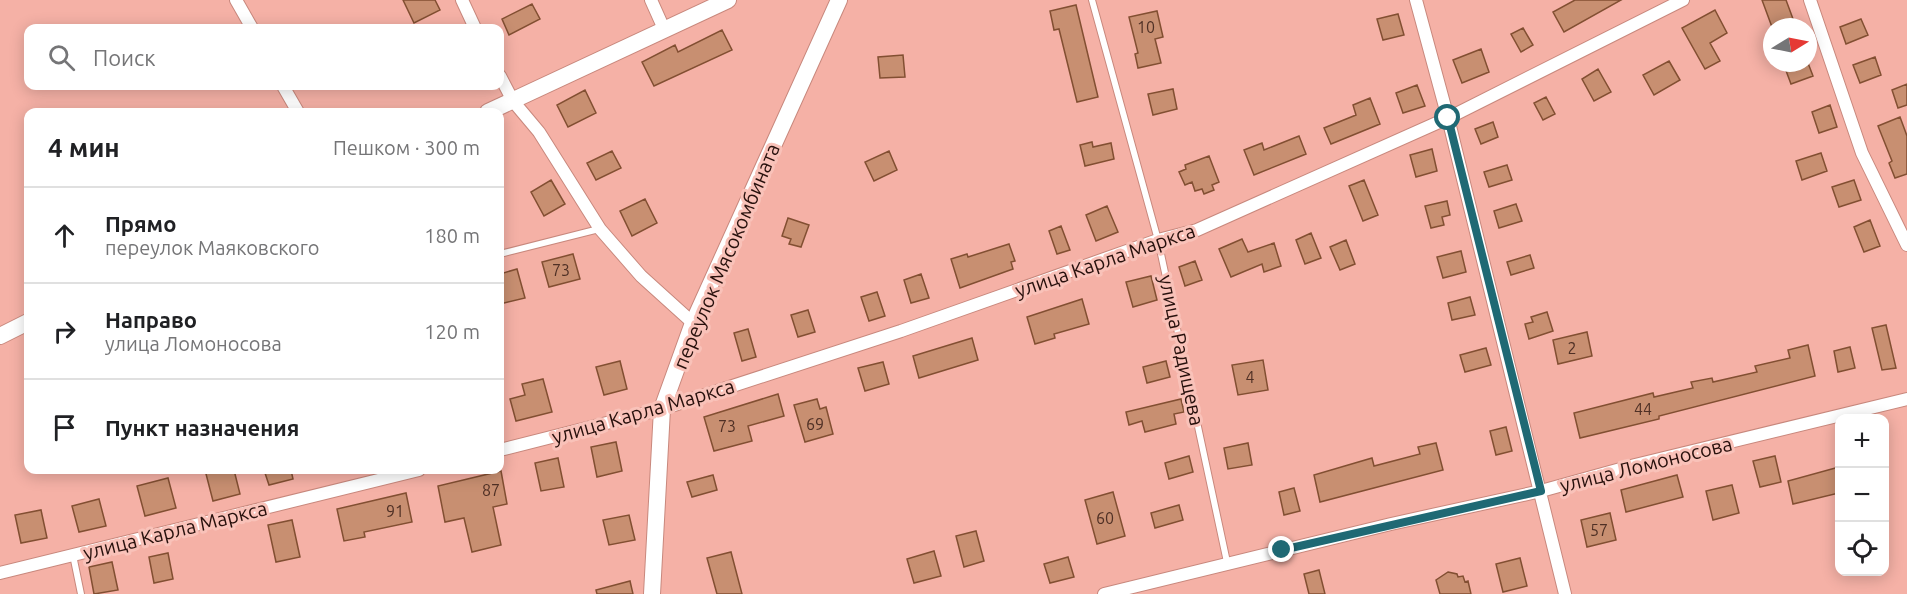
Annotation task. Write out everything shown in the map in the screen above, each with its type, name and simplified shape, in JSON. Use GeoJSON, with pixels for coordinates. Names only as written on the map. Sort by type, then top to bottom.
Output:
{"type":"FeatureCollection","features":[{"type":"Feature","properties":{"kind":"street"},"geometry":{"type":"LineString","coordinates":[[236,0],[250,24]]}},
{"type":"Feature","properties":{"kind":"street"},"geometry":{"type":"LineString","coordinates":[[462,0],[473,24]]}},
{"type":"Feature","properties":{"kind":"street"},"geometry":{"type":"LineString","coordinates":[[651,0],[664,29]]}},
{"type":"Feature","properties":{"kind":"street"},"geometry":{"type":"LineString","coordinates":[[497,108],[728,0]]}},
{"type":"Feature","properties":{"kind":"street","name":"переулок Мясокомбината"},"geometry":{"type":"LineString","coordinates":[[652,594],[662,409],[693,323],[839,0]]}},
{"type":"Feature","properties":{"kind":"street"},"geometry":{"type":"LineString","coordinates":[[1416,0],[1448,118],[1565,594]]}},
{"type":"Feature","properties":{"kind":"street","name":"улица Карла Маркса"},"geometry":{"type":"LineString","coordinates":[[504,449],[662,409],[901,331],[1158,240],[1197,230],[1448,118],[1683,0]]}},
{"type":"Feature","properties":{"kind":"street"},"geometry":{"type":"LineString","coordinates":[[1810,0],[1862,153],[1907,245]]}},
{"type":"Feature","properties":{"kind":"street"},"geometry":{"type":"LineString","coordinates":[[504,84],[513,101],[539,132],[600,229],[641,276],[693,323]]}},
{"type":"Feature","properties":{"kind":"street"},"geometry":{"type":"LineString","coordinates":[[285,90],[296,108]]}},
{"type":"Feature","properties":{"kind":"street"},"geometry":{"type":"LineString","coordinates":[[0,336],[24,324]]}},
{"type":"Feature","properties":{"kind":"street","name":"улица Ломоносова"},"geometry":{"type":"LineString","coordinates":[[1109,593],[1227,562],[1541,491],[1635,465],[1907,399]]}},
{"type":"Feature","properties":{"kind":"street","name":"улица Карла Маркса"},"geometry":{"type":"LineString","coordinates":[[0,573],[403,474]]}},
{"type":"Feature","properties":{"kind":"lane","name":"улица Радищева"},"geometry":{"type":"LineString","coordinates":[[1092,0],[1158,240],[1227,562]]}},
{"type":"Feature","properties":{"kind":"lane"},"geometry":{"type":"LineString","coordinates":[[504,253],[600,229]]}},
{"type":"Feature","properties":{"kind":"lane"},"geometry":{"type":"LineString","coordinates":[[73,555],[81,594]]}},
{"type":"Feature","properties":{"kind":"building"},"geometry":{"type":"Polygon","coordinates":[[[403,0],[435,0],[440,10],[414,23],[403,0]]]}},
{"type":"Feature","properties":{"kind":"building"},"geometry":{"type":"Polygon","coordinates":[[[1575,0],[1621,0],[1564,32],[1553,12],[1575,0]]]}},
{"type":"Feature","properties":{"kind":"building"},"geometry":{"type":"Polygon","coordinates":[[[1762,0],[1786,0],[1793,18],[1769,18],[1762,0]]]}},
{"type":"Feature","properties":{"kind":"building"},"geometry":{"type":"Polygon","coordinates":[[[532,4],[540,19],[509,35],[502,19],[532,4]]]}},
{"type":"Feature","properties":{"kind":"building"},"geometry":{"type":"Polygon","coordinates":[[[1076,5],[1098,97],[1077,102],[1059,29],[1054,30],[1050,11],[1076,5]]]}},
{"type":"Feature","properties":{"kind":"building"},"geometry":{"type":"Polygon","coordinates":[[[1715,10],[1727,33],[1710,43],[1720,61],[1705,69],[1682,28],[1715,10]]]}},
{"type":"Feature","properties":{"kind":"building"},"geometry":{"type":"Polygon","coordinates":[[[1157,11],[1163,37],[1155,39],[1161,63],[1138,68],[1135,54],[1138,53],[1129,17],[1157,11]]]}},
{"type":"Feature","properties":{"kind":"building"},"geometry":{"type":"Polygon","coordinates":[[[1398,14],[1404,35],[1383,40],[1377,19],[1398,14]]]}},
{"type":"Feature","properties":{"kind":"building"},"geometry":{"type":"Polygon","coordinates":[[[1861,19],[1868,35],[1846,44],[1840,27],[1861,19]]]}},
{"type":"Feature","properties":{"kind":"building"},"geometry":{"type":"Polygon","coordinates":[[[1523,28],[1533,45],[1521,52],[1511,34],[1523,28]]]}},
{"type":"Feature","properties":{"kind":"building"},"geometry":{"type":"Polygon","coordinates":[[[722,30],[732,50],[654,86],[642,62],[675,45],[678,52],[722,30]]]}},
{"type":"Feature","properties":{"kind":"building"},"geometry":{"type":"Polygon","coordinates":[[[1481,49],[1489,72],[1462,83],[1453,60],[1481,49]]]}},
{"type":"Feature","properties":{"kind":"building"},"geometry":{"type":"Polygon","coordinates":[[[903,55],[905,77],[880,78],[878,57],[903,55]]]}},
{"type":"Feature","properties":{"kind":"building"},"geometry":{"type":"Polygon","coordinates":[[[1875,57],[1881,75],[1860,83],[1853,65],[1875,57]]]}},
{"type":"Feature","properties":{"kind":"building"},"geometry":{"type":"Polygon","coordinates":[[[1669,61],[1680,80],[1654,95],[1643,75],[1669,61]]]}},
{"type":"Feature","properties":{"kind":"building"},"geometry":{"type":"Polygon","coordinates":[[[1598,69],[1611,92],[1594,101],[1582,79],[1598,69]]]}},
{"type":"Feature","properties":{"kind":"building"},"geometry":{"type":"Polygon","coordinates":[[[1786,72],[1811,72],[1813,76],[1791,84],[1786,72]]]}},
{"type":"Feature","properties":{"kind":"building"},"geometry":{"type":"Polygon","coordinates":[[[1907,84],[1907,105],[1898,108],[1892,90],[1907,84]]]}},
{"type":"Feature","properties":{"kind":"building"},"geometry":{"type":"Polygon","coordinates":[[[1417,85],[1425,106],[1403,113],[1396,93],[1417,85]]]}},
{"type":"Feature","properties":{"kind":"building"},"geometry":{"type":"Polygon","coordinates":[[[1173,89],[1177,109],[1153,115],[1148,94],[1173,89]]]}},
{"type":"Feature","properties":{"kind":"building"},"geometry":{"type":"Polygon","coordinates":[[[585,90],[596,113],[568,127],[557,105],[585,90]]]}},
{"type":"Feature","properties":{"kind":"building"},"geometry":{"type":"Polygon","coordinates":[[[1546,97],[1555,114],[1543,120],[1534,103],[1546,97]]]}},
{"type":"Feature","properties":{"kind":"building"},"geometry":{"type":"Polygon","coordinates":[[[1370,98],[1380,124],[1331,144],[1324,128],[1356,115],[1353,105],[1370,98]]]}},
{"type":"Feature","properties":{"kind":"building"},"geometry":{"type":"Polygon","coordinates":[[[1830,105],[1837,127],[1819,133],[1812,112],[1830,105]]]}},
{"type":"Feature","properties":{"kind":"building"},"geometry":{"type":"Polygon","coordinates":[[[1900,117],[1907,136],[1907,174],[1895,178],[1889,163],[1892,161],[1878,126],[1900,117]]]}},
{"type":"Feature","properties":{"kind":"building"},"geometry":{"type":"Polygon","coordinates":[[[1493,122],[1498,137],[1481,144],[1475,129],[1493,122]]]}},
{"type":"Feature","properties":{"kind":"building"},"geometry":{"type":"Polygon","coordinates":[[[1299,136],[1306,154],[1254,175],[1244,150],[1262,143],[1264,150],[1299,136]]]}},
{"type":"Feature","properties":{"kind":"building"},"geometry":{"type":"Polygon","coordinates":[[[1092,142],[1093,147],[1111,143],[1114,159],[1085,166],[1080,145],[1092,142]]]}},
{"type":"Feature","properties":{"kind":"building"},"geometry":{"type":"Polygon","coordinates":[[[1432,149],[1437,171],[1416,177],[1410,155],[1432,149]]]}},
{"type":"Feature","properties":{"kind":"building"},"geometry":{"type":"Polygon","coordinates":[[[612,151],[621,168],[596,180],[587,163],[612,151]]]}},
{"type":"Feature","properties":{"kind":"building"},"geometry":{"type":"Polygon","coordinates":[[[889,151],[897,170],[874,181],[865,162],[889,151]]]}},
{"type":"Feature","properties":{"kind":"building"},"geometry":{"type":"Polygon","coordinates":[[[1821,153],[1827,171],[1802,180],[1796,161],[1821,153]]]}},
{"type":"Feature","properties":{"kind":"building"},"geometry":{"type":"Polygon","coordinates":[[[1209,156],[1219,182],[1212,185],[1214,190],[1204,194],[1202,189],[1195,191],[1192,182],[1185,185],[1179,172],[1186,169],[1185,165],[1209,156]]]}},
{"type":"Feature","properties":{"kind":"building"},"geometry":{"type":"Polygon","coordinates":[[[1507,165],[1512,180],[1489,187],[1484,172],[1507,165]]]}},
{"type":"Feature","properties":{"kind":"building"},"geometry":{"type":"Polygon","coordinates":[[[551,180],[565,204],[544,216],[531,192],[551,180]]]}},
{"type":"Feature","properties":{"kind":"building"},"geometry":{"type":"Polygon","coordinates":[[[1364,180],[1378,215],[1363,221],[1349,186],[1364,180]]]}},
{"type":"Feature","properties":{"kind":"building"},"geometry":{"type":"Polygon","coordinates":[[[1854,180],[1861,200],[1839,207],[1832,187],[1854,180]]]}},
{"type":"Feature","properties":{"kind":"building"},"geometry":{"type":"Polygon","coordinates":[[[645,199],[657,223],[632,236],[620,211],[645,199]]]}},
{"type":"Feature","properties":{"kind":"building"},"geometry":{"type":"Polygon","coordinates":[[[1447,201],[1450,215],[1442,217],[1444,225],[1431,228],[1425,206],[1447,201]]]}},
{"type":"Feature","properties":{"kind":"building"},"geometry":{"type":"Polygon","coordinates":[[[1516,204],[1522,221],[1499,228],[1494,211],[1516,204]]]}},
{"type":"Feature","properties":{"kind":"building"},"geometry":{"type":"Polygon","coordinates":[[[1107,206],[1118,232],[1096,241],[1086,215],[1107,206]]]}},
{"type":"Feature","properties":{"kind":"building"},"geometry":{"type":"Polygon","coordinates":[[[788,218],[809,225],[801,247],[789,244],[791,239],[782,236],[788,218]]]}},
{"type":"Feature","properties":{"kind":"building"},"geometry":{"type":"Polygon","coordinates":[[[1870,220],[1880,246],[1864,252],[1854,227],[1870,220]]]}},
{"type":"Feature","properties":{"kind":"building"},"geometry":{"type":"Polygon","coordinates":[[[1061,226],[1070,250],[1057,254],[1049,231],[1061,226]]]}},
{"type":"Feature","properties":{"kind":"building"},"geometry":{"type":"Polygon","coordinates":[[[1311,233],[1321,258],[1305,264],[1296,240],[1311,233]]]}},
{"type":"Feature","properties":{"kind":"building"},"geometry":{"type":"Polygon","coordinates":[[[1242,239],[1248,252],[1274,243],[1281,266],[1264,272],[1262,264],[1231,277],[1219,249],[1242,239]]]}},
{"type":"Feature","properties":{"kind":"building"},"geometry":{"type":"Polygon","coordinates":[[[1346,240],[1355,264],[1340,270],[1330,247],[1346,240]]]}},
{"type":"Feature","properties":{"kind":"building"},"geometry":{"type":"Polygon","coordinates":[[[1009,244],[1015,261],[1011,262],[1013,269],[960,288],[951,259],[967,254],[968,257],[1009,244]]]}},
{"type":"Feature","properties":{"kind":"building"},"geometry":{"type":"Polygon","coordinates":[[[1461,251],[1466,272],[1443,278],[1437,257],[1461,251]]]}},
{"type":"Feature","properties":{"kind":"building"},"geometry":{"type":"Polygon","coordinates":[[[573,254],[580,279],[549,287],[542,262],[573,254]]]}},
{"type":"Feature","properties":{"kind":"building"},"geometry":{"type":"Polygon","coordinates":[[[1530,255],[1534,268],[1511,275],[1507,262],[1530,255]]]}},
{"type":"Feature","properties":{"kind":"building"},"geometry":{"type":"Polygon","coordinates":[[[1195,261],[1202,280],[1185,286],[1179,267],[1195,261]]]}},
{"type":"Feature","properties":{"kind":"building"},"geometry":{"type":"Polygon","coordinates":[[[517,269],[525,298],[504,303],[504,273],[517,269]]]}},
{"type":"Feature","properties":{"kind":"building"},"geometry":{"type":"Polygon","coordinates":[[[921,274],[929,298],[911,303],[904,280],[921,274]]]}},
{"type":"Feature","properties":{"kind":"building"},"geometry":{"type":"Polygon","coordinates":[[[1151,276],[1157,300],[1133,307],[1126,282],[1151,276]]]}},
{"type":"Feature","properties":{"kind":"building"},"geometry":{"type":"Polygon","coordinates":[[[877,292],[885,316],[869,321],[861,297],[877,292]]]}},
{"type":"Feature","properties":{"kind":"building"},"geometry":{"type":"Polygon","coordinates":[[[1470,297],[1475,315],[1452,320],[1448,303],[1470,297]]]}},
{"type":"Feature","properties":{"kind":"building"},"geometry":{"type":"Polygon","coordinates":[[[1082,299],[1089,324],[1054,334],[1055,338],[1035,344],[1027,317],[1082,299]]]}},
{"type":"Feature","properties":{"kind":"building"},"geometry":{"type":"Polygon","coordinates":[[[808,310],[815,332],[798,337],[791,315],[808,310]]]}},
{"type":"Feature","properties":{"kind":"building"},"geometry":{"type":"Polygon","coordinates":[[[1547,312],[1553,331],[1529,339],[1525,324],[1533,322],[1531,317],[1547,312]]]}},
{"type":"Feature","properties":{"kind":"building"},"geometry":{"type":"Polygon","coordinates":[[[1886,325],[1896,368],[1882,370],[1872,328],[1886,325]]]}},
{"type":"Feature","properties":{"kind":"building"},"geometry":{"type":"Polygon","coordinates":[[[748,329],[756,357],[742,361],[734,333],[748,329]]]}},
{"type":"Feature","properties":{"kind":"building"},"geometry":{"type":"Polygon","coordinates":[[[1587,332],[1592,356],[1558,364],[1553,340],[1587,332]]]}},
{"type":"Feature","properties":{"kind":"building"},"geometry":{"type":"Polygon","coordinates":[[[972,338],[978,360],[919,378],[913,356],[972,338]]]}},
{"type":"Feature","properties":{"kind":"building"},"geometry":{"type":"Polygon","coordinates":[[[1808,345],[1815,376],[1580,438],[1574,413],[1653,393],[1654,397],[1693,388],[1691,382],[1712,378],[1713,382],[1757,372],[1755,366],[1790,358],[1788,350],[1808,345]]]}},
{"type":"Feature","properties":{"kind":"building"},"geometry":{"type":"Polygon","coordinates":[[[1850,347],[1855,368],[1838,372],[1834,351],[1850,347]]]}},
{"type":"Feature","properties":{"kind":"building"},"geometry":{"type":"Polygon","coordinates":[[[1486,348],[1491,365],[1465,372],[1460,355],[1486,348]]]}},
{"type":"Feature","properties":{"kind":"building"},"geometry":{"type":"Polygon","coordinates":[[[1263,360],[1268,390],[1238,395],[1232,365],[1263,360]]]}},
{"type":"Feature","properties":{"kind":"building"},"geometry":{"type":"Polygon","coordinates":[[[620,361],[627,389],[604,395],[596,367],[620,361]]]}},
{"type":"Feature","properties":{"kind":"building"},"geometry":{"type":"Polygon","coordinates":[[[1166,361],[1170,377],[1147,383],[1143,367],[1166,361]]]}},
{"type":"Feature","properties":{"kind":"building"},"geometry":{"type":"Polygon","coordinates":[[[883,362],[889,384],[865,391],[858,368],[883,362]]]}},
{"type":"Feature","properties":{"kind":"building"},"geometry":{"type":"Polygon","coordinates":[[[543,379],[552,412],[516,421],[510,399],[525,395],[522,384],[543,379]]]}},
{"type":"Feature","properties":{"kind":"building"},"geometry":{"type":"Polygon","coordinates":[[[778,394],[784,416],[748,426],[752,441],[714,451],[704,417],[778,394]]]}},
{"type":"Feature","properties":{"kind":"building"},"geometry":{"type":"Polygon","coordinates":[[[817,399],[820,409],[826,407],[833,434],[805,442],[794,405],[817,399]]]}},
{"type":"Feature","properties":{"kind":"building"},"geometry":{"type":"Polygon","coordinates":[[[1181,399],[1184,412],[1174,414],[1176,424],[1145,432],[1142,421],[1129,425],[1126,412],[1181,399]]]}},
{"type":"Feature","properties":{"kind":"building"},"geometry":{"type":"Polygon","coordinates":[[[1506,427],[1512,451],[1496,455],[1490,431],[1506,427]]]}},
{"type":"Feature","properties":{"kind":"building"},"geometry":{"type":"Polygon","coordinates":[[[616,442],[622,471],[597,477],[591,447],[616,442]]]}},
{"type":"Feature","properties":{"kind":"building"},"geometry":{"type":"Polygon","coordinates":[[[1248,443],[1252,465],[1228,469],[1224,448],[1248,443]]]}},
{"type":"Feature","properties":{"kind":"building"},"geometry":{"type":"Polygon","coordinates":[[[1436,443],[1443,470],[1320,502],[1314,475],[1372,458],[1374,466],[1420,454],[1418,447],[1436,443]]]}},
{"type":"Feature","properties":{"kind":"building"},"geometry":{"type":"Polygon","coordinates":[[[1189,456],[1193,472],[1169,479],[1165,463],[1189,456]]]}},
{"type":"Feature","properties":{"kind":"building"},"geometry":{"type":"Polygon","coordinates":[[[1775,456],[1781,482],[1760,487],[1753,461],[1775,456]]]}},
{"type":"Feature","properties":{"kind":"building"},"geometry":{"type":"Polygon","coordinates":[[[558,458],[564,487],[541,491],[535,463],[558,458]]]}},
{"type":"Feature","properties":{"kind":"building"},"geometry":{"type":"Polygon","coordinates":[[[1835,468],[1835,494],[1793,504],[1788,481],[1835,468]]]}},
{"type":"Feature","properties":{"kind":"building"},"geometry":{"type":"Polygon","coordinates":[[[206,474],[235,474],[240,494],[213,501],[206,474]]]}},
{"type":"Feature","properties":{"kind":"building"},"geometry":{"type":"Polygon","coordinates":[[[265,474],[292,474],[293,479],[269,485],[265,474]]]}},
{"type":"Feature","properties":{"kind":"building"},"geometry":{"type":"Polygon","coordinates":[[[488,474],[502,474],[507,504],[493,507],[501,545],[472,552],[464,518],[445,522],[438,486],[488,474]]]}},
{"type":"Feature","properties":{"kind":"building"},"geometry":{"type":"Polygon","coordinates":[[[713,475],[717,490],[692,497],[687,482],[713,475]]]}},
{"type":"Feature","properties":{"kind":"building"},"geometry":{"type":"Polygon","coordinates":[[[1677,475],[1683,497],[1626,512],[1621,490],[1677,475]]]}},
{"type":"Feature","properties":{"kind":"building"},"geometry":{"type":"Polygon","coordinates":[[[168,478],[176,508],[145,516],[137,486],[168,478]]]}},
{"type":"Feature","properties":{"kind":"building"},"geometry":{"type":"Polygon","coordinates":[[[1732,485],[1739,513],[1713,520],[1706,491],[1732,485]]]}},
{"type":"Feature","properties":{"kind":"building"},"geometry":{"type":"Polygon","coordinates":[[[1294,488],[1300,511],[1284,515],[1279,492],[1294,488]]]}},
{"type":"Feature","properties":{"kind":"building"},"geometry":{"type":"Polygon","coordinates":[[[1113,492],[1125,536],[1097,544],[1085,500],[1113,492]]]}},
{"type":"Feature","properties":{"kind":"building"},"geometry":{"type":"Polygon","coordinates":[[[406,493],[412,522],[364,532],[365,537],[344,541],[337,509],[406,493]]]}},
{"type":"Feature","properties":{"kind":"building"},"geometry":{"type":"Polygon","coordinates":[[[99,499],[106,526],[79,532],[72,506],[99,499]]]}},
{"type":"Feature","properties":{"kind":"building"},"geometry":{"type":"Polygon","coordinates":[[[1179,505],[1183,520],[1155,528],[1151,513],[1179,505]]]}},
{"type":"Feature","properties":{"kind":"building"},"geometry":{"type":"Polygon","coordinates":[[[41,510],[47,538],[21,543],[15,515],[41,510]]]}},
{"type":"Feature","properties":{"kind":"building"},"geometry":{"type":"Polygon","coordinates":[[[1610,513],[1616,540],[1587,547],[1581,520],[1610,513]]]}},
{"type":"Feature","properties":{"kind":"building"},"geometry":{"type":"Polygon","coordinates":[[[629,515],[635,540],[609,545],[603,520],[629,515]]]}},
{"type":"Feature","properties":{"kind":"building"},"geometry":{"type":"Polygon","coordinates":[[[292,520],[300,557],[276,562],[268,525],[292,520]]]}},
{"type":"Feature","properties":{"kind":"building"},"geometry":{"type":"Polygon","coordinates":[[[976,531],[984,561],[964,567],[956,536],[976,531]]]}},
{"type":"Feature","properties":{"kind":"building"},"geometry":{"type":"Polygon","coordinates":[[[934,551],[941,576],[914,583],[907,559],[934,551]]]}},
{"type":"Feature","properties":{"kind":"building"},"geometry":{"type":"Polygon","coordinates":[[[731,552],[742,594],[717,594],[707,558],[731,552]]]}},
{"type":"Feature","properties":{"kind":"building"},"geometry":{"type":"Polygon","coordinates":[[[168,553],[173,579],[154,583],[149,557],[168,553]]]}},
{"type":"Feature","properties":{"kind":"building"},"geometry":{"type":"Polygon","coordinates":[[[1068,557],[1074,577],[1050,583],[1044,564],[1068,557]]]}},
{"type":"Feature","properties":{"kind":"building"},"geometry":{"type":"Polygon","coordinates":[[[1520,558],[1527,586],[1503,592],[1496,564],[1520,558]]]}},
{"type":"Feature","properties":{"kind":"building"},"geometry":{"type":"Polygon","coordinates":[[[112,562],[118,590],[94,594],[89,567],[112,562]]]}},
{"type":"Feature","properties":{"kind":"building"},"geometry":{"type":"Polygon","coordinates":[[[1319,570],[1325,594],[1309,594],[1304,574],[1319,570]]]}},
{"type":"Feature","properties":{"kind":"building"},"geometry":{"type":"Polygon","coordinates":[[[1448,572],[1457,574],[1458,577],[1463,576],[1465,582],[1468,581],[1471,594],[1440,594],[1436,580],[1448,572]]]}},
{"type":"Feature","properties":{"kind":"building"},"geometry":{"type":"Polygon","coordinates":[[[630,581],[633,594],[597,594],[596,590],[630,581]]]}},
{"type":"Feature","properties":{"kind":"route"},"geometry":{"type":"LineString","coordinates":[[1282,550],[1541,491],[1448,118]]}}]}
